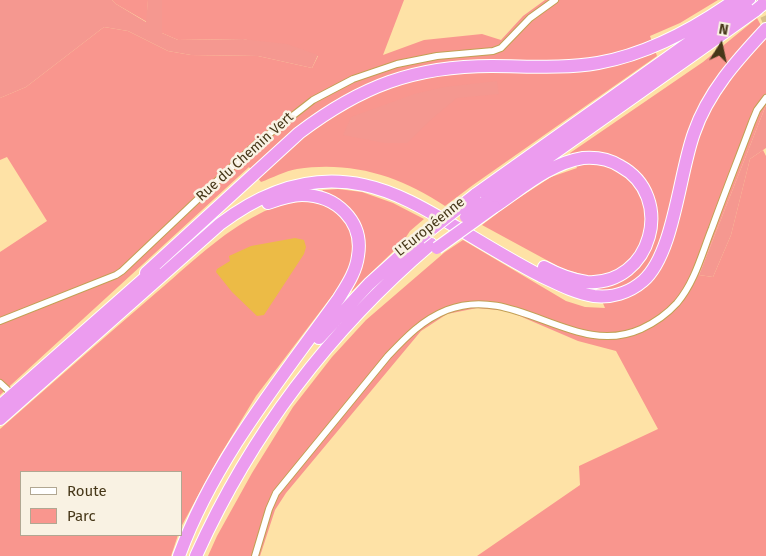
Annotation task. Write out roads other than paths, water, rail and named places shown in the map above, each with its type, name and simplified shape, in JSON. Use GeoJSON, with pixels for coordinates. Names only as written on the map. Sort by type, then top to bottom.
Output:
{"type":"FeatureCollection","features":[{"type":"Feature","properties":{"kind":"highway"},"geometry":{"type":"LineString","coordinates":[[0,406],[112,306],[289,142],[325,114],[350,99],[387,82],[445,69],[491,66],[572,66],[616,59],[659,45],[700,23],[735,0]]}},
{"type":"Feature","properties":{"kind":"highway","name":"L'Européenne"},"geometry":{"type":"LineString","coordinates":[[184,556],[204,512],[234,456],[259,418],[296,366],[357,297],[389,265],[429,243],[758,4]]}},
{"type":"Feature","properties":{"kind":"highway"},"geometry":{"type":"LineString","coordinates":[[0,419],[205,236],[251,203],[271,193],[293,186],[328,181],[364,185],[401,198],[427,210],[533,272],[578,292],[602,297],[628,291],[643,280],[656,266],[664,249],[690,145],[703,111],[722,80],[765,30]]}},
{"type":"Feature","properties":{"kind":"highway"},"geometry":{"type":"LineString","coordinates":[[112,306],[238,201],[273,184],[304,176],[348,175],[388,184],[433,206],[546,268],[577,280],[597,282],[624,272],[642,255],[651,229],[649,203],[636,178],[615,163],[597,158],[576,160],[558,166],[485,201],[429,243],[393,284],[331,343],[293,390],[263,433],[229,490],[196,556]]}},
{"type":"Feature","properties":{"kind":"highway"},"geometry":{"type":"LineString","coordinates":[[140,294],[224,229],[259,207],[280,198],[311,195],[330,201],[338,205],[350,218],[358,235],[359,246],[356,264],[348,284],[234,445],[200,507],[179,556]]}},
{"type":"Feature","properties":{"kind":"street","name":"Rue du Chemin Vert"},"geometry":{"type":"LineString","coordinates":[[0,320],[122,271],[255,145],[313,100],[353,79],[398,64],[438,56],[493,52],[501,48],[530,18],[554,0]]}},
{"type":"Feature","properties":{"kind":"street"},"geometry":{"type":"LineString","coordinates":[[255,556],[269,509],[276,493],[388,356],[406,337],[426,321],[438,314],[458,307],[490,304],[508,307],[580,333],[609,336],[635,332],[653,323],[668,312],[693,278],[752,122],[757,110],[766,98]]}},
{"type":"Feature","properties":{"kind":"street"},"geometry":{"type":"LineString","coordinates":[[0,383],[13,395]]}},
{"type":"Feature","properties":{"kind":"tunnel"},"geometry":{"type":"LineString","coordinates":[[756,0],[766,23]]}}]}
